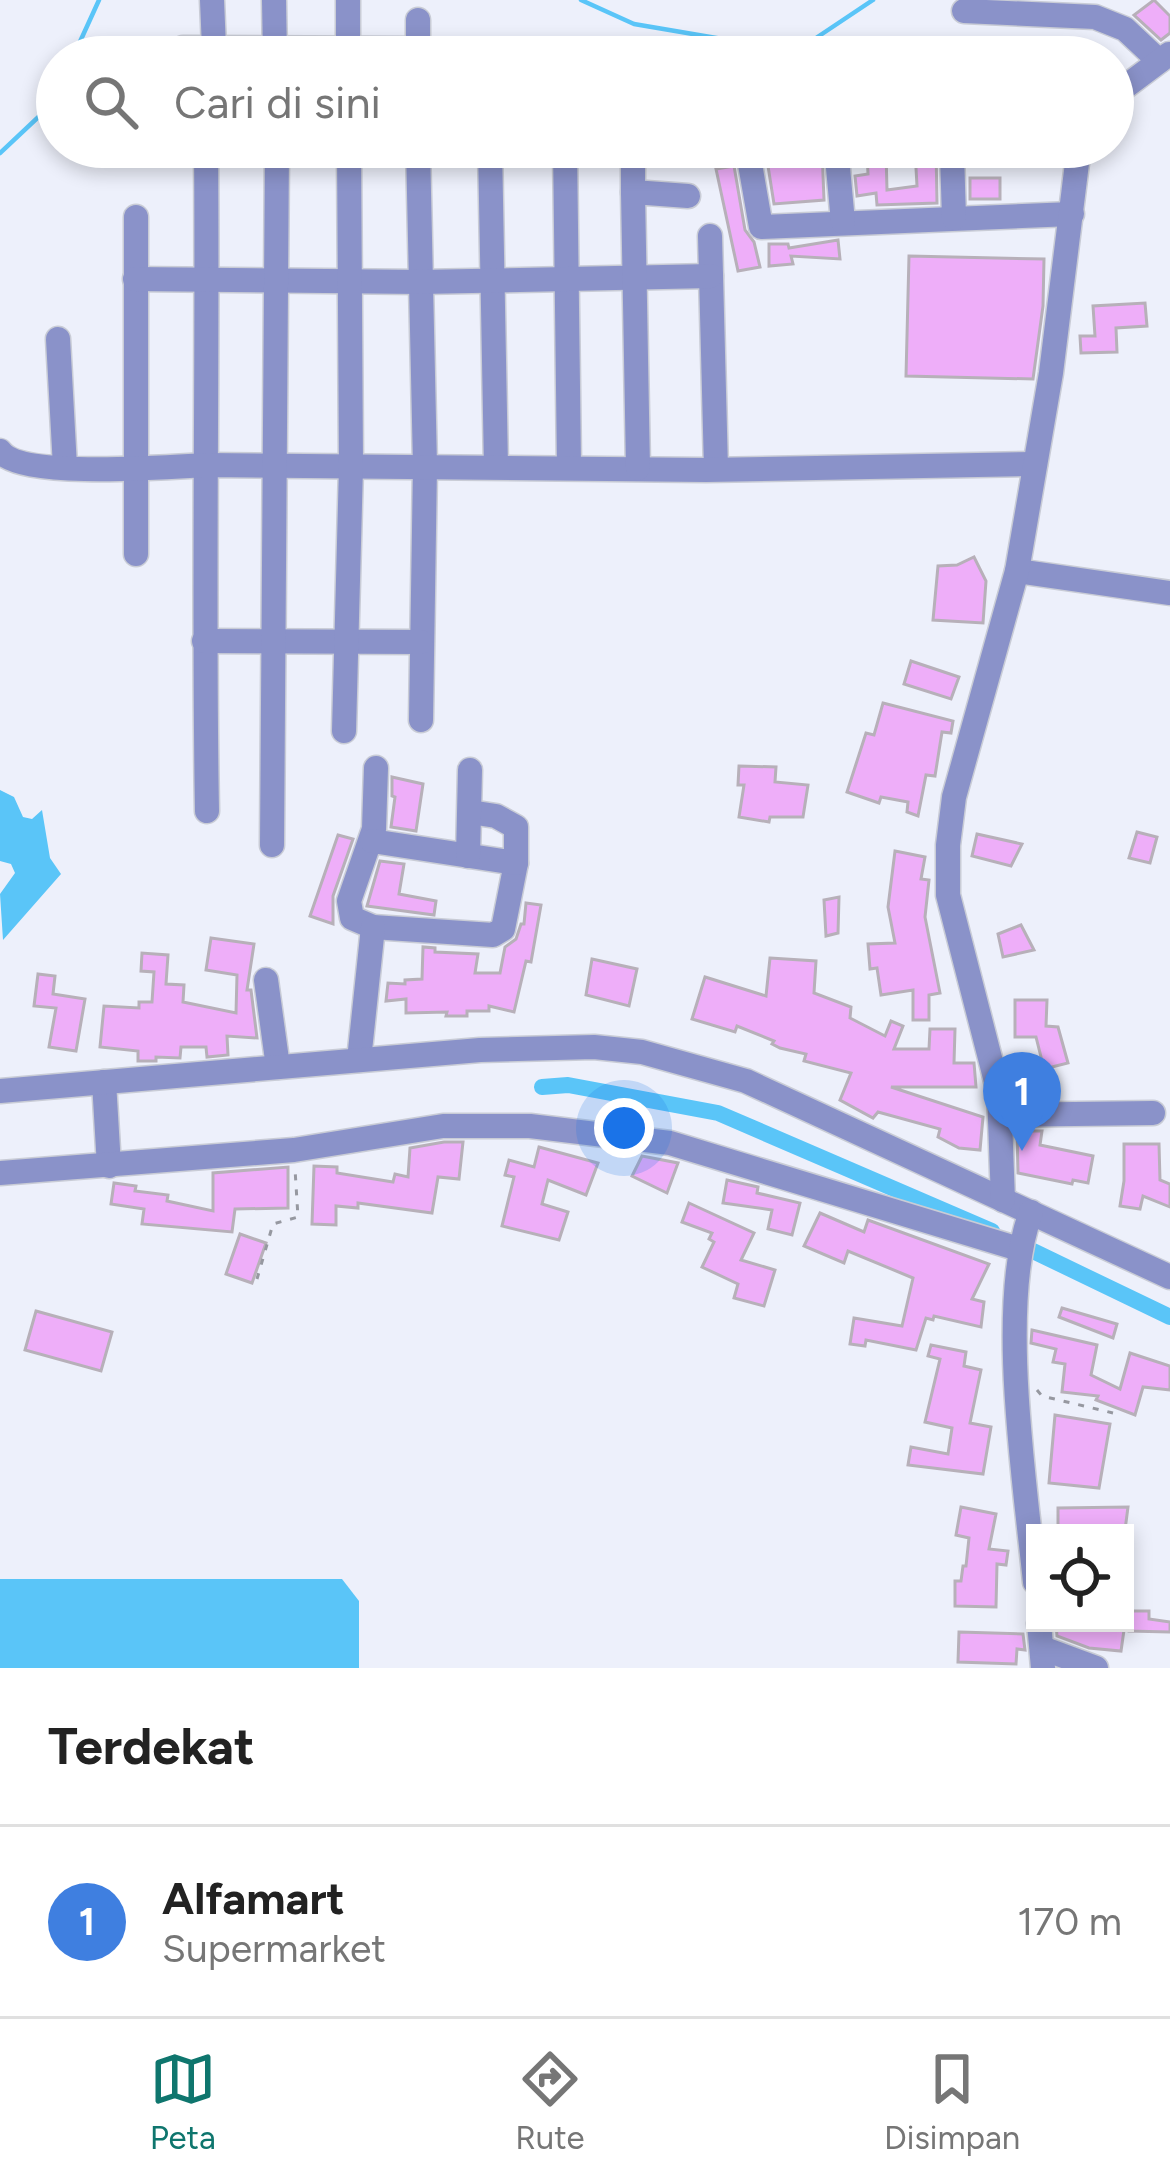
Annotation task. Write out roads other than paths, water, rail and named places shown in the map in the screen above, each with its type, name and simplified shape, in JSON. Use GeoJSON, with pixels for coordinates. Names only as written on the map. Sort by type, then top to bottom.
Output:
{"type":"FeatureCollection","features":[{"type":"Feature","properties":{"kind":"street"},"geometry":{"type":"LineString","coordinates":[[212,0],[214,36]]}},
{"type":"Feature","properties":{"kind":"street"},"geometry":{"type":"LineString","coordinates":[[274,0],[275,36]]}},
{"type":"Feature","properties":{"kind":"street"},"geometry":{"type":"LineString","coordinates":[[348,0],[348,36]]}},
{"type":"Feature","properties":{"kind":"street"},"geometry":{"type":"LineString","coordinates":[[964,11],[1095,17],[1125,28],[1165,57],[1134,80]]}},
{"type":"Feature","properties":{"kind":"street"},"geometry":{"type":"LineString","coordinates":[[418,20],[418,36]]}},
{"type":"Feature","properties":{"kind":"street"},"geometry":{"type":"LineString","coordinates":[[206,168],[207,811]]}},
{"type":"Feature","properties":{"kind":"street"},"geometry":{"type":"LineString","coordinates":[[272,845],[277,168]]}},
{"type":"Feature","properties":{"kind":"street"},"geometry":{"type":"LineString","coordinates":[[344,731],[349,168]]}},
{"type":"Feature","properties":{"kind":"street"},"geometry":{"type":"LineString","coordinates":[[418,168],[425,466],[421,721]]}},
{"type":"Feature","properties":{"kind":"street"},"geometry":{"type":"LineString","coordinates":[[491,168],[496,467]]}},
{"type":"Feature","properties":{"kind":"street"},"geometry":{"type":"LineString","coordinates":[[565,168],[569,467]]}},
{"type":"Feature","properties":{"kind":"street"},"geometry":{"type":"LineString","coordinates":[[633,168],[638,469]]}},
{"type":"Feature","properties":{"kind":"street"},"geometry":{"type":"LineString","coordinates":[[751,168],[761,227],[1072,214]]}},
{"type":"Feature","properties":{"kind":"street"},"geometry":{"type":"LineString","coordinates":[[838,168],[843,222]]}},
{"type":"Feature","properties":{"kind":"street"},"geometry":{"type":"LineString","coordinates":[[952,168],[954,218]]}},
{"type":"Feature","properties":{"kind":"street"},"geometry":{"type":"LineString","coordinates":[[1003,1199],[1001,1115],[983,1023],[952,913],[947,874],[954,797],[1017,571],[1077,168]]}},
{"type":"Feature","properties":{"kind":"street"},"geometry":{"type":"LineString","coordinates":[[633,192],[688,196]]}},
{"type":"Feature","properties":{"kind":"street"},"geometry":{"type":"LineString","coordinates":[[136,217],[136,554]]}},
{"type":"Feature","properties":{"kind":"street"},"geometry":{"type":"LineString","coordinates":[[710,236],[716,469]]}},
{"type":"Feature","properties":{"kind":"street"},"geometry":{"type":"LineString","coordinates":[[136,279],[421,282],[711,276]]}},
{"type":"Feature","properties":{"kind":"street"},"geometry":{"type":"LineString","coordinates":[[58,339],[65,467]]}},
{"type":"Feature","properties":{"kind":"street"},"geometry":{"type":"LineString","coordinates":[[0,451],[16,464],[134,470],[207,465],[716,469],[1035,464]]}},
{"type":"Feature","properties":{"kind":"street"},"geometry":{"type":"LineString","coordinates":[[1017,571],[1170,593]]}},
{"type":"Feature","properties":{"kind":"street"},"geometry":{"type":"LineString","coordinates":[[204,641],[422,642]]}},
{"type":"Feature","properties":{"kind":"street"},"geometry":{"type":"LineString","coordinates":[[376,769],[371,841],[348,911],[352,918],[373,927],[500,932],[508,916],[516,827],[496,816],[470,812]]}},
{"type":"Feature","properties":{"kind":"street"},"geometry":{"type":"LineString","coordinates":[[468,856],[470,770]]}},
{"type":"Feature","properties":{"kind":"street"},"geometry":{"type":"LineString","coordinates":[[371,841],[516,863]]}},
{"type":"Feature","properties":{"kind":"street"},"geometry":{"type":"LineString","coordinates":[[359,1060],[373,927]]}},
{"type":"Feature","properties":{"kind":"street"},"geometry":{"type":"LineString","coordinates":[[266,980],[278,1066]]}},
{"type":"Feature","properties":{"kind":"street"},"geometry":{"type":"LineString","coordinates":[[0,1091],[539,1047],[642,1052],[746,1081],[1170,1277]]}},
{"type":"Feature","properties":{"kind":"street"},"geometry":{"type":"LineString","coordinates":[[104,1082],[109,1166]]}},
{"type":"Feature","properties":{"kind":"street"},"geometry":{"type":"LineString","coordinates":[[1001,1115],[1153,1113]]}},
{"type":"Feature","properties":{"kind":"street"},"geometry":{"type":"LineString","coordinates":[[0,1173],[294,1150],[442,1126],[530,1126],[637,1138],[732,1160],[837,1197],[1018,1249]]}},
{"type":"Feature","properties":{"kind":"street"},"geometry":{"type":"LineString","coordinates":[[1030,1524],[1017,1365],[1018,1249],[1031,1212]]}},
{"type":"Feature","properties":{"kind":"street"},"geometry":{"type":"LineString","coordinates":[[1041,1646],[1096,1668]]}},
{"type":"Feature","properties":{"kind":"water"},"geometry":{"type":"Polygon","coordinates":[[[0,790],[14,797],[23,817],[32,819],[42,810],[50,858],[61,874],[3,940],[0,894],[15,873],[11,864],[0,861],[0,790]]]}},
{"type":"Feature","properties":{"kind":"water"},"geometry":{"type":"Polygon","coordinates":[[[0,1579],[342,1579],[359,1601],[359,1668],[0,1668],[0,1579]]]}},
{"type":"Feature","properties":{"kind":"waterway"},"geometry":{"type":"LineString","coordinates":[[83,36],[99,0]]}},
{"type":"Feature","properties":{"kind":"waterway"},"geometry":{"type":"LineString","coordinates":[[581,0],[634,24],[705,36]]}},
{"type":"Feature","properties":{"kind":"waterway"},"geometry":{"type":"LineString","coordinates":[[819,36],[873,0]]}},
{"type":"Feature","properties":{"kind":"waterway"},"geometry":{"type":"LineString","coordinates":[[0,153],[36,119]]}},
{"type":"Feature","properties":{"kind":"waterway"},"geometry":{"type":"LineString","coordinates":[[542,1087],[568,1085],[718,1113],[992,1231]]}},
{"type":"Feature","properties":{"kind":"waterway"},"geometry":{"type":"LineString","coordinates":[[1033,1251],[1170,1317]]}},
{"type":"Feature","properties":{"kind":"place","name":"Alfamart"},"geometry":{"type":"Point","coordinates":[1022,1151]}}]}
